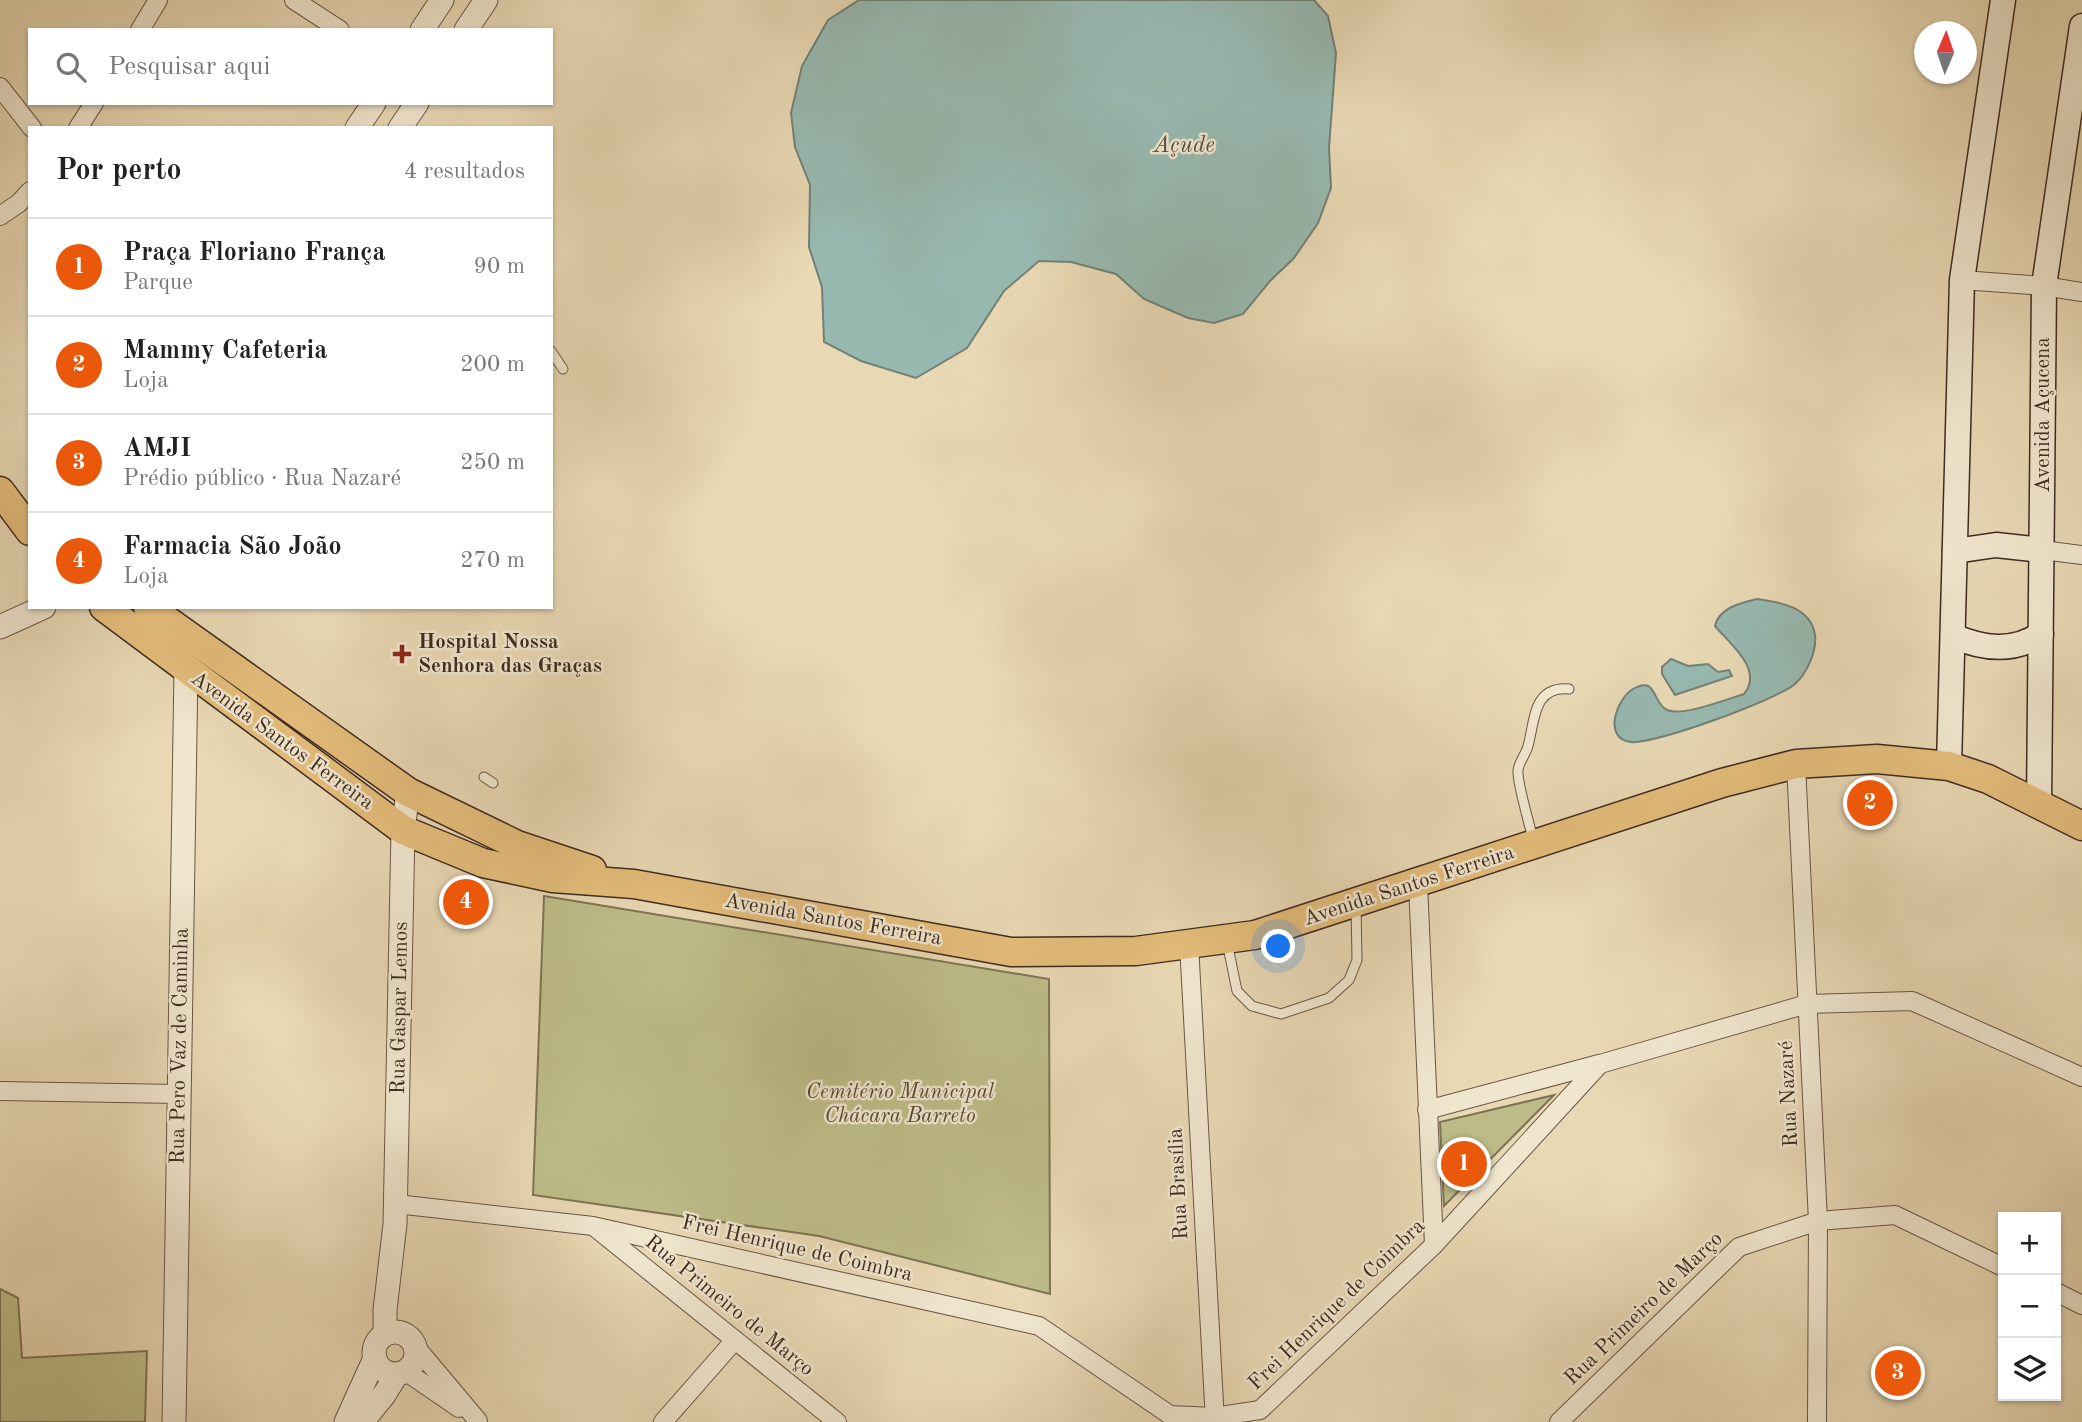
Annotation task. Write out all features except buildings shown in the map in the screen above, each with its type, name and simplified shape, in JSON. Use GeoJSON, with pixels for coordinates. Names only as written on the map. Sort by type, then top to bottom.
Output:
{"type":"FeatureCollection","features":[{"type":"Feature","properties":{"kind":"main road"},"geometry":{"type":"LineString","coordinates":[[1950,766],[1962,280],[2003,0]]}},
{"type":"Feature","properties":{"kind":"main road","name":"Avenida Açucena"},"geometry":{"type":"LineString","coordinates":[[2039,806],[2044,286],[2082,26]]}},
{"type":"Feature","properties":{"kind":"main road"},"geometry":{"type":"LineString","coordinates":[[0,490],[28,512]]}},
{"type":"Feature","properties":{"kind":"main road"},"geometry":{"type":"LineString","coordinates":[[0,490],[28,528]]}},
{"type":"Feature","properties":{"kind":"main road"},"geometry":{"type":"LineString","coordinates":[[1955,551],[1996,545],[2042,550]]}},
{"type":"Feature","properties":{"kind":"main road","name":"Avenida Santos Ferreira"},"geometry":{"type":"LineString","coordinates":[[107,609],[403,830],[483,863],[553,878],[634,884],[1011,952],[1136,951],[1255,935],[1722,783],[1796,764],[1877,759],[1950,766],[1988,779],[2082,826]]}},
{"type":"Feature","properties":{"kind":"main road","name":"Avenida Santos Ferreira"},"geometry":{"type":"LineString","coordinates":[[151,609],[408,792],[517,845],[634,884]]}},
{"type":"Feature","properties":{"kind":"main road"},"geometry":{"type":"LineString","coordinates":[[1953,636],[1983,647],[2000,648],[2031,641],[2041,634]]}},
{"type":"Feature","properties":{"kind":"street"},"geometry":{"type":"LineString","coordinates":[[141,28],[158,0]]}},
{"type":"Feature","properties":{"kind":"street"},"geometry":{"type":"LineString","coordinates":[[294,0],[337,28]]}},
{"type":"Feature","properties":{"kind":"street"},"geometry":{"type":"LineString","coordinates":[[423,28],[442,0]]}},
{"type":"Feature","properties":{"kind":"street"},"geometry":{"type":"LineString","coordinates":[[467,28],[486,0]]}},
{"type":"Feature","properties":{"kind":"street"},"geometry":{"type":"LineString","coordinates":[[0,87],[30,126]]}},
{"type":"Feature","properties":{"kind":"street"},"geometry":{"type":"LineString","coordinates":[[79,126],[92,105]]}},
{"type":"Feature","properties":{"kind":"street"},"geometry":{"type":"LineString","coordinates":[[358,126],[373,105]]}},
{"type":"Feature","properties":{"kind":"street"},"geometry":{"type":"LineString","coordinates":[[401,126],[416,105]]}},
{"type":"Feature","properties":{"kind":"street"},"geometry":{"type":"LineString","coordinates":[[0,216],[28,193]]}},
{"type":"Feature","properties":{"kind":"street"},"geometry":{"type":"LineString","coordinates":[[1962,280],[2044,286],[2082,292]]}},
{"type":"Feature","properties":{"kind":"street"},"geometry":{"type":"LineString","coordinates":[[2042,550],[2082,555]]}},
{"type":"Feature","properties":{"kind":"street"},"geometry":{"type":"LineString","coordinates":[[0,627],[40,609]]}},
{"type":"Feature","properties":{"kind":"street","name":"Rua Pero Vaz de Caminha"},"geometry":{"type":"LineString","coordinates":[[174,1422],[186,670]]}},
{"type":"Feature","properties":{"kind":"street","name":"Rua Nazaré"},"geometry":{"type":"LineString","coordinates":[[1796,764],[1818,1221],[1817,1422]]}},
{"type":"Feature","properties":{"kind":"street","name":"Rua Gaspar Lemos"},"geometry":{"type":"LineString","coordinates":[[400,1337],[396,1214],[403,830],[408,792]]}},
{"type":"Feature","properties":{"kind":"street"},"geometry":{"type":"LineString","coordinates":[[1418,884],[1434,1245]]}},
{"type":"Feature","properties":{"kind":"street","name":"Rua Brasília"},"geometry":{"type":"LineString","coordinates":[[1189,944],[1214,1420]]}},
{"type":"Feature","properties":{"kind":"street"},"geometry":{"type":"LineString","coordinates":[[1427,1110],[1600,1064],[1807,1004],[1912,1001],[2082,1077]]}},
{"type":"Feature","properties":{"kind":"street","name":"Frei Henrique de Coimbra"},"geometry":{"type":"LineString","coordinates":[[396,1214],[593,1226],[1039,1326],[1170,1415],[1214,1420],[1260,1410],[1434,1245],[1600,1064]]}},
{"type":"Feature","properties":{"kind":"street"},"geometry":{"type":"LineString","coordinates":[[0,1091],[179,1094]]}},
{"type":"Feature","properties":{"kind":"street","name":"Rua Primeiro de Março"},"geometry":{"type":"LineString","coordinates":[[1559,1422],[1739,1247],[1818,1221],[1895,1215],[1998,1265]]}},
{"type":"Feature","properties":{"kind":"street","name":"Rua Primeiro de Março"},"geometry":{"type":"LineString","coordinates":[[593,1226],[837,1422]]}},
{"type":"Feature","properties":{"kind":"street"},"geometry":{"type":"LineString","coordinates":[[2061,1294],[2082,1305]]}},
{"type":"Feature","properties":{"kind":"street"},"geometry":{"type":"LineString","coordinates":[[346,1422],[375,1358],[375,1345],[400,1337]]}},
{"type":"Feature","properties":{"kind":"street"},"geometry":{"type":"LineString","coordinates":[[362,1422],[401,1372],[415,1360],[400,1337]]}},
{"type":"Feature","properties":{"kind":"street"},"geometry":{"type":"LineString","coordinates":[[400,1337],[479,1422]]}},
{"type":"Feature","properties":{"kind":"street"},"geometry":{"type":"LineString","coordinates":[[663,1422],[735,1340]]}},
{"type":"Feature","properties":{"kind":"street"},"geometry":{"type":"LineString","coordinates":[[375,1358],[381,1368],[401,1372],[479,1422]]}},
{"type":"Feature","properties":{"kind":"lane"},"geometry":{"type":"LineString","coordinates":[[553,354],[563,369]]}},
{"type":"Feature","properties":{"kind":"lane"},"geometry":{"type":"LineString","coordinates":[[1534,845],[1517,771],[1527,750],[1536,710],[1543,696],[1555,688],[1569,689]]}},
{"type":"Feature","properties":{"kind":"lane"},"geometry":{"type":"LineString","coordinates":[[484,777],[493,783]]}},
{"type":"Feature","properties":{"kind":"lane"},"geometry":{"type":"LineString","coordinates":[[1226,940],[1237,991],[1252,1006],[1281,1014],[1329,998],[1349,980],[1357,960],[1356,903]]}},
{"type":"Feature","properties":{"kind":"green space","name":"Cemitério Municipal Chácara Barreto"},"geometry":{"type":"Polygon","coordinates":[[[544,896],[1049,979],[1050,1294],[819,1236],[533,1195],[544,896]]]}},
{"type":"Feature","properties":{"kind":"green space"},"geometry":{"type":"Polygon","coordinates":[[[1554,1095],[1444,1206],[1440,1122],[1554,1095]]]}},
{"type":"Feature","properties":{"kind":"green space"},"geometry":{"type":"Polygon","coordinates":[[[0,1289],[18,1298],[22,1358],[147,1351],[145,1422],[0,1422],[0,1289]]]}},
{"type":"Feature","properties":{"kind":"water","name":"Açude"},"geometry":{"type":"Polygon","coordinates":[[[859,0],[1314,0],[1328,16],[1336,53],[1329,148],[1331,188],[1318,223],[1294,258],[1270,281],[1243,314],[1214,323],[1188,318],[1144,299],[1116,274],[1071,262],[1039,261],[1004,291],[967,348],[916,378],[861,361],[824,342],[822,287],[809,247],[810,185],[795,147],[791,113],[802,66],[828,20],[859,0]]]}},
{"type":"Feature","properties":{"kind":"water"},"geometry":{"type":"Polygon","coordinates":[[[1757,599],[1793,608],[1801,612],[1812,626],[1815,635],[1813,655],[1795,684],[1765,700],[1689,729],[1631,742],[1617,734],[1615,718],[1622,701],[1633,689],[1641,686],[1650,688],[1662,707],[1674,712],[1744,694],[1749,685],[1748,667],[1715,626],[1726,611],[1757,599]]]}},
{"type":"Feature","properties":{"kind":"water"},"geometry":{"type":"Polygon","coordinates":[[[1671,659],[1688,666],[1708,664],[1718,672],[1729,670],[1732,676],[1675,695],[1662,674],[1662,667],[1671,659]]]}},
{"type":"Feature","properties":{"kind":"place","name":"Hospital Nossa Senhora das Graças"},"geometry":{"type":"Point","coordinates":[402,654]}},
{"type":"Feature","properties":{"kind":"place","name":"Mammy Cafeteria"},"geometry":{"type":"Point","coordinates":[1870,803]}},
{"type":"Feature","properties":{"kind":"place","name":"Farmacia São João"},"geometry":{"type":"Point","coordinates":[466,902]}},
{"type":"Feature","properties":{"kind":"place","name":"Praça Floriano França"},"geometry":{"type":"Point","coordinates":[1464,1164]}},
{"type":"Feature","properties":{"kind":"place","name":"AMJI"},"geometry":{"type":"Point","coordinates":[1898,1373]}}]}
